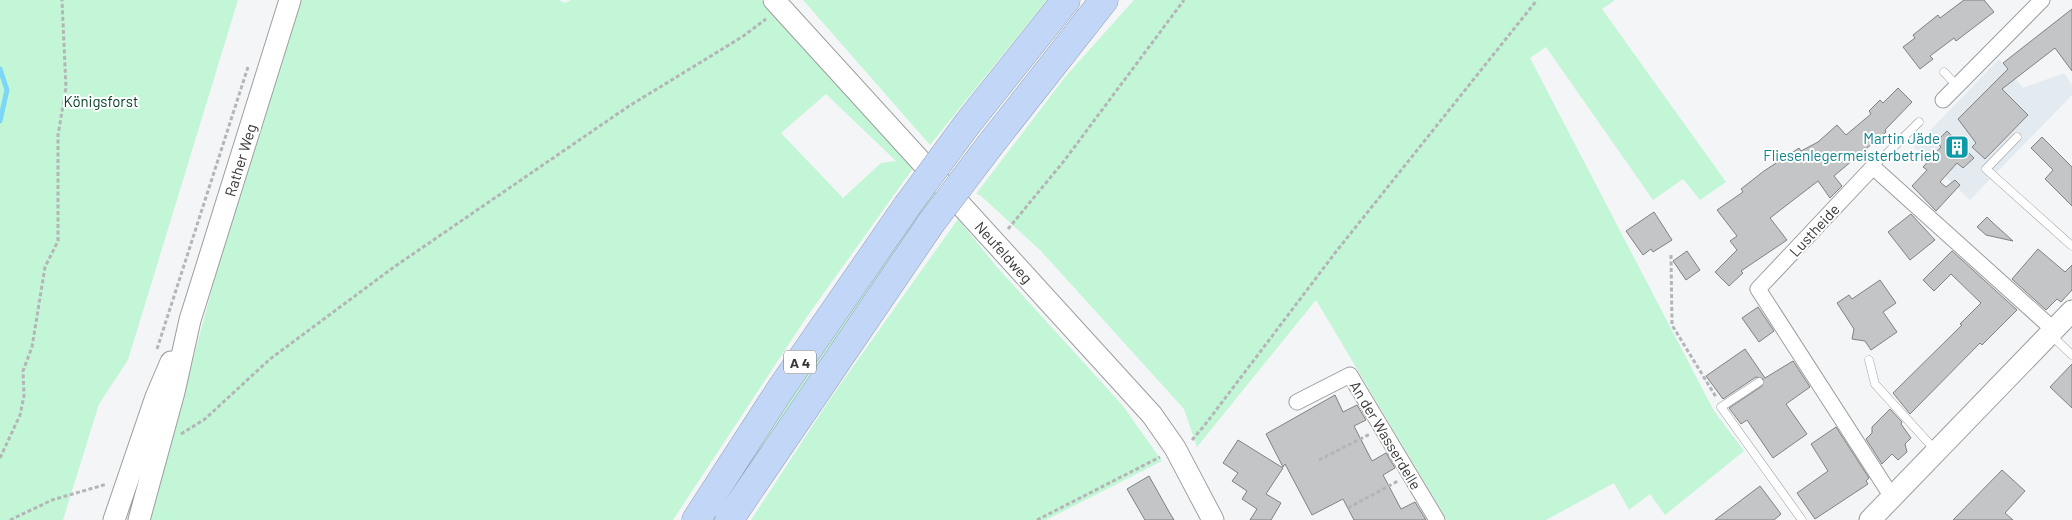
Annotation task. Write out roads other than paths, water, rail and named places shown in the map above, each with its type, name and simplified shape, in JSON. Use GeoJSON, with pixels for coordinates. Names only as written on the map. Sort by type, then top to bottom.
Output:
{"type":"FeatureCollection","features":[{"type":"Feature","properties":{"kind":"highway","name":"A 4"},"geometry":{"type":"LineString","coordinates":[[696,520],[780,390],[907,206],[968,123],[1066,0]]}},
{"type":"Feature","properties":{"kind":"highway","name":"A 4"},"geometry":{"type":"LineString","coordinates":[[729,520],[931,223],[1104,0]]}},
{"type":"Feature","properties":{"kind":"main road","name":"Rather Weg"},"geometry":{"type":"LineString","coordinates":[[139,520],[174,392],[190,320],[290,0]]}},
{"type":"Feature","properties":{"kind":"main road","name":"Neufeldweg"},"geometry":{"type":"LineString","coordinates":[[777,4],[1137,398],[1183,445],[1213,520]]}},
{"type":"Feature","properties":{"kind":"main road"},"geometry":{"type":"LineString","coordinates":[[1870,520],[2072,311]]}},
{"type":"Feature","properties":{"kind":"main road","name":"Rather Weg"},"geometry":{"type":"LineString","coordinates":[[114,520],[156,397],[190,320]]}},
{"type":"Feature","properties":{"kind":"street"},"geometry":{"type":"LineString","coordinates":[[1943,100],[2042,0]]}},
{"type":"Feature","properties":{"kind":"street"},"geometry":{"type":"LineString","coordinates":[[1873,167],[2052,332]]}},
{"type":"Feature","properties":{"kind":"street","name":"Lustheide"},"geometry":{"type":"LineString","coordinates":[[1873,167],[1758,290],[1892,496]]}},
{"type":"Feature","properties":{"kind":"street","name":"An der Wasserdelle"},"geometry":{"type":"LineString","coordinates":[[1298,402],[1350,375],[1438,520]]}},
{"type":"Feature","properties":{"kind":"lane"},"geometry":{"type":"LineString","coordinates":[[1944,72],[1957,86]]}},
{"type":"Feature","properties":{"kind":"lane"},"geometry":{"type":"LineString","coordinates":[[1873,167],[1919,122]]}},
{"type":"Feature","properties":{"kind":"lane"},"geometry":{"type":"LineString","coordinates":[[2017,137],[1986,169],[2072,246]]}},
{"type":"Feature","properties":{"kind":"lane"},"geometry":{"type":"LineString","coordinates":[[2052,332],[2072,355]]}},
{"type":"Feature","properties":{"kind":"lane"},"geometry":{"type":"LineString","coordinates":[[1869,360],[1874,384],[1936,452]]}},
{"type":"Feature","properties":{"kind":"lane"},"geometry":{"type":"LineString","coordinates":[[1759,382],[1721,407],[1802,520]]}},
{"type":"Feature","properties":{"kind":"waterway"},"geometry":{"type":"LineString","coordinates":[[0,69],[7,90],[0,121]]}},
{"type":"Feature","properties":{"kind":"place","name":"Martin Jäde Fliesenlegermeisterbetrieb"},"geometry":{"type":"Point","coordinates":[1957,147]}},
{"type":"Feature","properties":{"kind":"park label","name":"Königsforst"},"geometry":{"type":"Point","coordinates":[101,101]}}]}
